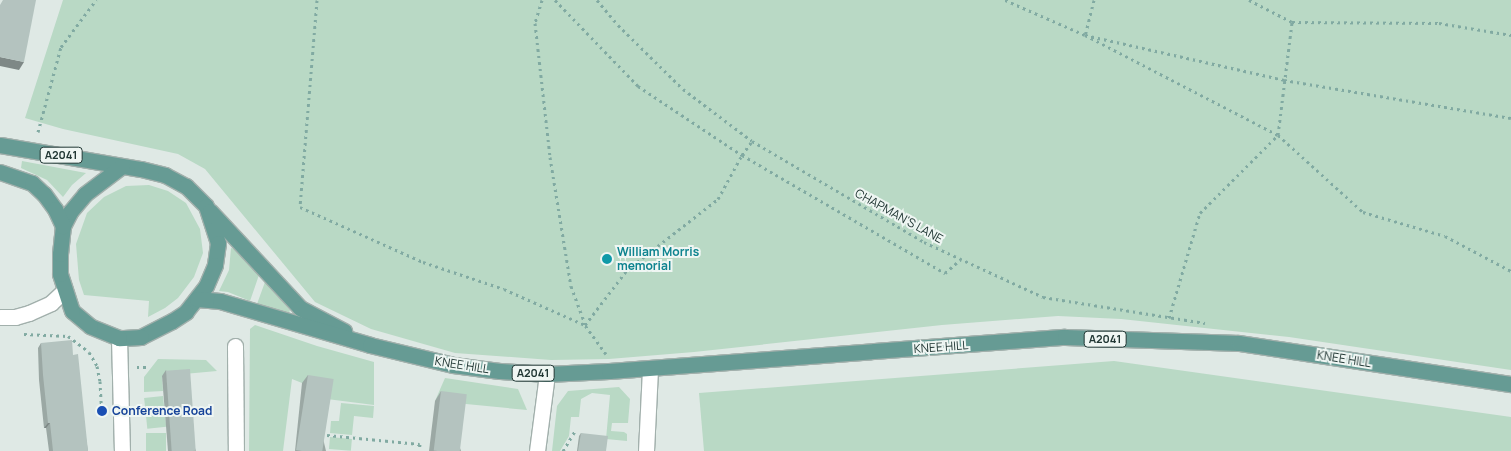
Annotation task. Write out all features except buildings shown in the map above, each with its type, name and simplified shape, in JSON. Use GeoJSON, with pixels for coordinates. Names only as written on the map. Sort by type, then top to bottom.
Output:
{"type":"FeatureCollection","features":[{"type":"Feature","properties":{"kind":"main road","name":"A2041"},"geometry":{"type":"LineString","coordinates":[[0,145],[122,166]]}},
{"type":"Feature","properties":{"kind":"main road","name":"KNEE HILL"},"geometry":{"type":"LineString","coordinates":[[206,206],[218,243],[216,266],[206,286],[186,312],[141,337],[119,338],[90,326],[72,311],[60,274],[63,226],[70,212],[86,194],[122,166],[165,175],[186,186],[206,206],[300,308],[370,346]]}},
{"type":"Feature","properties":{"kind":"main road"},"geometry":{"type":"LineString","coordinates":[[0,172],[32,183],[44,194],[55,209],[63,226]]}},
{"type":"Feature","properties":{"kind":"main road","name":"KNEE HILL"},"geometry":{"type":"LineString","coordinates":[[197,299],[220,301],[370,346],[453,365],[547,374],[650,369],[1065,337],[1239,343],[1511,384]]}},
{"type":"Feature","properties":{"kind":"street"},"geometry":{"type":"LineString","coordinates":[[0,317],[15,317],[29,313],[51,303],[64,291]]}},
{"type":"Feature","properties":{"kind":"street"},"geometry":{"type":"LineString","coordinates":[[119,338],[122,451]]}},
{"type":"Feature","properties":{"kind":"street"},"geometry":{"type":"LineString","coordinates":[[235,346],[236,451]]}},
{"type":"Feature","properties":{"kind":"street"},"geometry":{"type":"LineString","coordinates":[[646,451],[650,369]]}},
{"type":"Feature","properties":{"kind":"street"},"geometry":{"type":"LineString","coordinates":[[537,451],[547,374]]}},
{"type":"Feature","properties":{"kind":"path"},"geometry":{"type":"LineString","coordinates":[[38,132],[61,47],[96,0]]}},
{"type":"Feature","properties":{"kind":"path"},"geometry":{"type":"LineString","coordinates":[[317,0],[300,207],[423,262],[504,289],[585,325]]}},
{"type":"Feature","properties":{"kind":"path"},"geometry":{"type":"LineString","coordinates":[[542,0],[535,23],[550,157],[571,286],[585,325],[609,358],[609,371]]}},
{"type":"Feature","properties":{"kind":"path"},"geometry":{"type":"LineString","coordinates":[[555,0],[638,86],[742,155],[945,274],[961,260]]}},
{"type":"Feature","properties":{"kind":"path","name":"CHAPMAN'S LANE"},"geometry":{"type":"LineString","coordinates":[[597,0],[618,25],[683,89],[752,141],[924,242],[1043,297],[1215,324]]}},
{"type":"Feature","properties":{"kind":"path"},"geometry":{"type":"LineString","coordinates":[[1004,0],[1085,35],[1278,135],[1363,212],[1445,236],[1511,271]]}},
{"type":"Feature","properties":{"kind":"path"},"geometry":{"type":"LineString","coordinates":[[1085,35],[1094,0]]}},
{"type":"Feature","properties":{"kind":"path"},"geometry":{"type":"LineString","coordinates":[[1252,0],[1292,22],[1439,23],[1511,35]]}},
{"type":"Feature","properties":{"kind":"path"},"geometry":{"type":"LineString","coordinates":[[1168,318],[1200,213],[1278,135],[1292,22]]}},
{"type":"Feature","properties":{"kind":"path"},"geometry":{"type":"LineString","coordinates":[[1085,35],[1284,80],[1511,118]]}},
{"type":"Feature","properties":{"kind":"path"},"geometry":{"type":"LineString","coordinates":[[585,325],[627,270],[718,199],[742,155],[752,141]]}},
{"type":"Feature","properties":{"kind":"path"},"geometry":{"type":"LineString","coordinates":[[16,334],[57,334],[68,336],[89,352],[97,366],[100,381],[102,421]]}},
{"type":"Feature","properties":{"kind":"path"},"geometry":{"type":"LineString","coordinates":[[327,443],[328,426]]}},
{"type":"Feature","properties":{"kind":"path"},"geometry":{"type":"LineString","coordinates":[[563,451],[575,431]]}},
{"type":"Feature","properties":{"kind":"path"},"geometry":{"type":"LineString","coordinates":[[327,435],[420,444],[419,451]]}},
{"type":"Feature","properties":{"kind":"green space"},"geometry":{"type":"Polygon","coordinates":[[[63,0],[1511,0],[1511,370],[1289,337],[1121,319],[1058,316],[942,325],[694,352],[609,359],[551,360],[455,353],[371,329],[315,302],[205,169],[178,154],[63,129],[25,118],[63,0]]]}},
{"type":"Feature","properties":{"kind":"green space"},"geometry":{"type":"Polygon","coordinates":[[[22,161],[86,173],[72,185],[63,197],[47,180],[21,168],[22,161]]]}},
{"type":"Feature","properties":{"kind":"green space"},"geometry":{"type":"Polygon","coordinates":[[[149,185],[168,191],[186,203],[200,229],[203,253],[194,277],[178,298],[148,317],[149,301],[84,295],[79,280],[76,244],[87,213],[104,197],[126,186],[149,185]]]}},
{"type":"Feature","properties":{"kind":"green space"},"geometry":{"type":"Polygon","coordinates":[[[231,248],[239,250],[259,275],[250,301],[228,292],[219,291],[229,270],[231,248]]]}},
{"type":"Feature","properties":{"kind":"green space"},"geometry":{"type":"Polygon","coordinates":[[[265,282],[290,310],[288,316],[257,304],[265,282]]]}},
{"type":"Feature","properties":{"kind":"green space"},"geometry":{"type":"Polygon","coordinates":[[[255,325],[317,346],[374,362],[374,405],[327,399],[328,386],[302,383],[292,379],[283,451],[249,451],[250,329],[255,325]]]}},
{"type":"Feature","properties":{"kind":"green space"},"geometry":{"type":"Polygon","coordinates":[[[158,359],[206,360],[217,371],[162,376],[163,391],[144,392],[144,377],[158,359]]]}},
{"type":"Feature","properties":{"kind":"green space"},"geometry":{"type":"Polygon","coordinates":[[[1114,361],[1511,417],[1511,451],[704,451],[699,393],[1114,361]]]}},
{"type":"Feature","properties":{"kind":"green space"},"geometry":{"type":"Polygon","coordinates":[[[445,378],[518,389],[527,410],[435,401],[445,378]]]}},
{"type":"Feature","properties":{"kind":"green space"},"geometry":{"type":"Polygon","coordinates":[[[619,387],[630,399],[628,423],[612,423],[611,431],[624,432],[627,434],[627,441],[606,439],[610,395],[592,393],[581,399],[579,417],[571,417],[569,436],[560,451],[552,451],[557,406],[568,391],[619,387]]]}},
{"type":"Feature","properties":{"kind":"green space"},"geometry":{"type":"Polygon","coordinates":[[[163,396],[166,427],[147,429],[144,398],[163,396]]]}},
{"type":"Feature","properties":{"kind":"green space"},"geometry":{"type":"Polygon","coordinates":[[[341,403],[374,406],[373,418],[354,416],[352,435],[330,433],[331,421],[339,421],[341,403]]]}},
{"type":"Feature","properties":{"kind":"green space"},"geometry":{"type":"Polygon","coordinates":[[[146,433],[166,433],[166,451],[146,451],[146,433]]]}},
{"type":"Feature","properties":{"kind":"green space"},"geometry":{"type":"Polygon","coordinates":[[[330,437],[352,439],[351,451],[329,449],[330,437]]]}},
{"type":"Feature","properties":{"kind":"place","name":"William Morris memorial"},"geometry":{"type":"Point","coordinates":[607,259]}},
{"type":"Feature","properties":{"kind":"place","name":"Conference Road"},"geometry":{"type":"Point","coordinates":[102,411]}}]}
